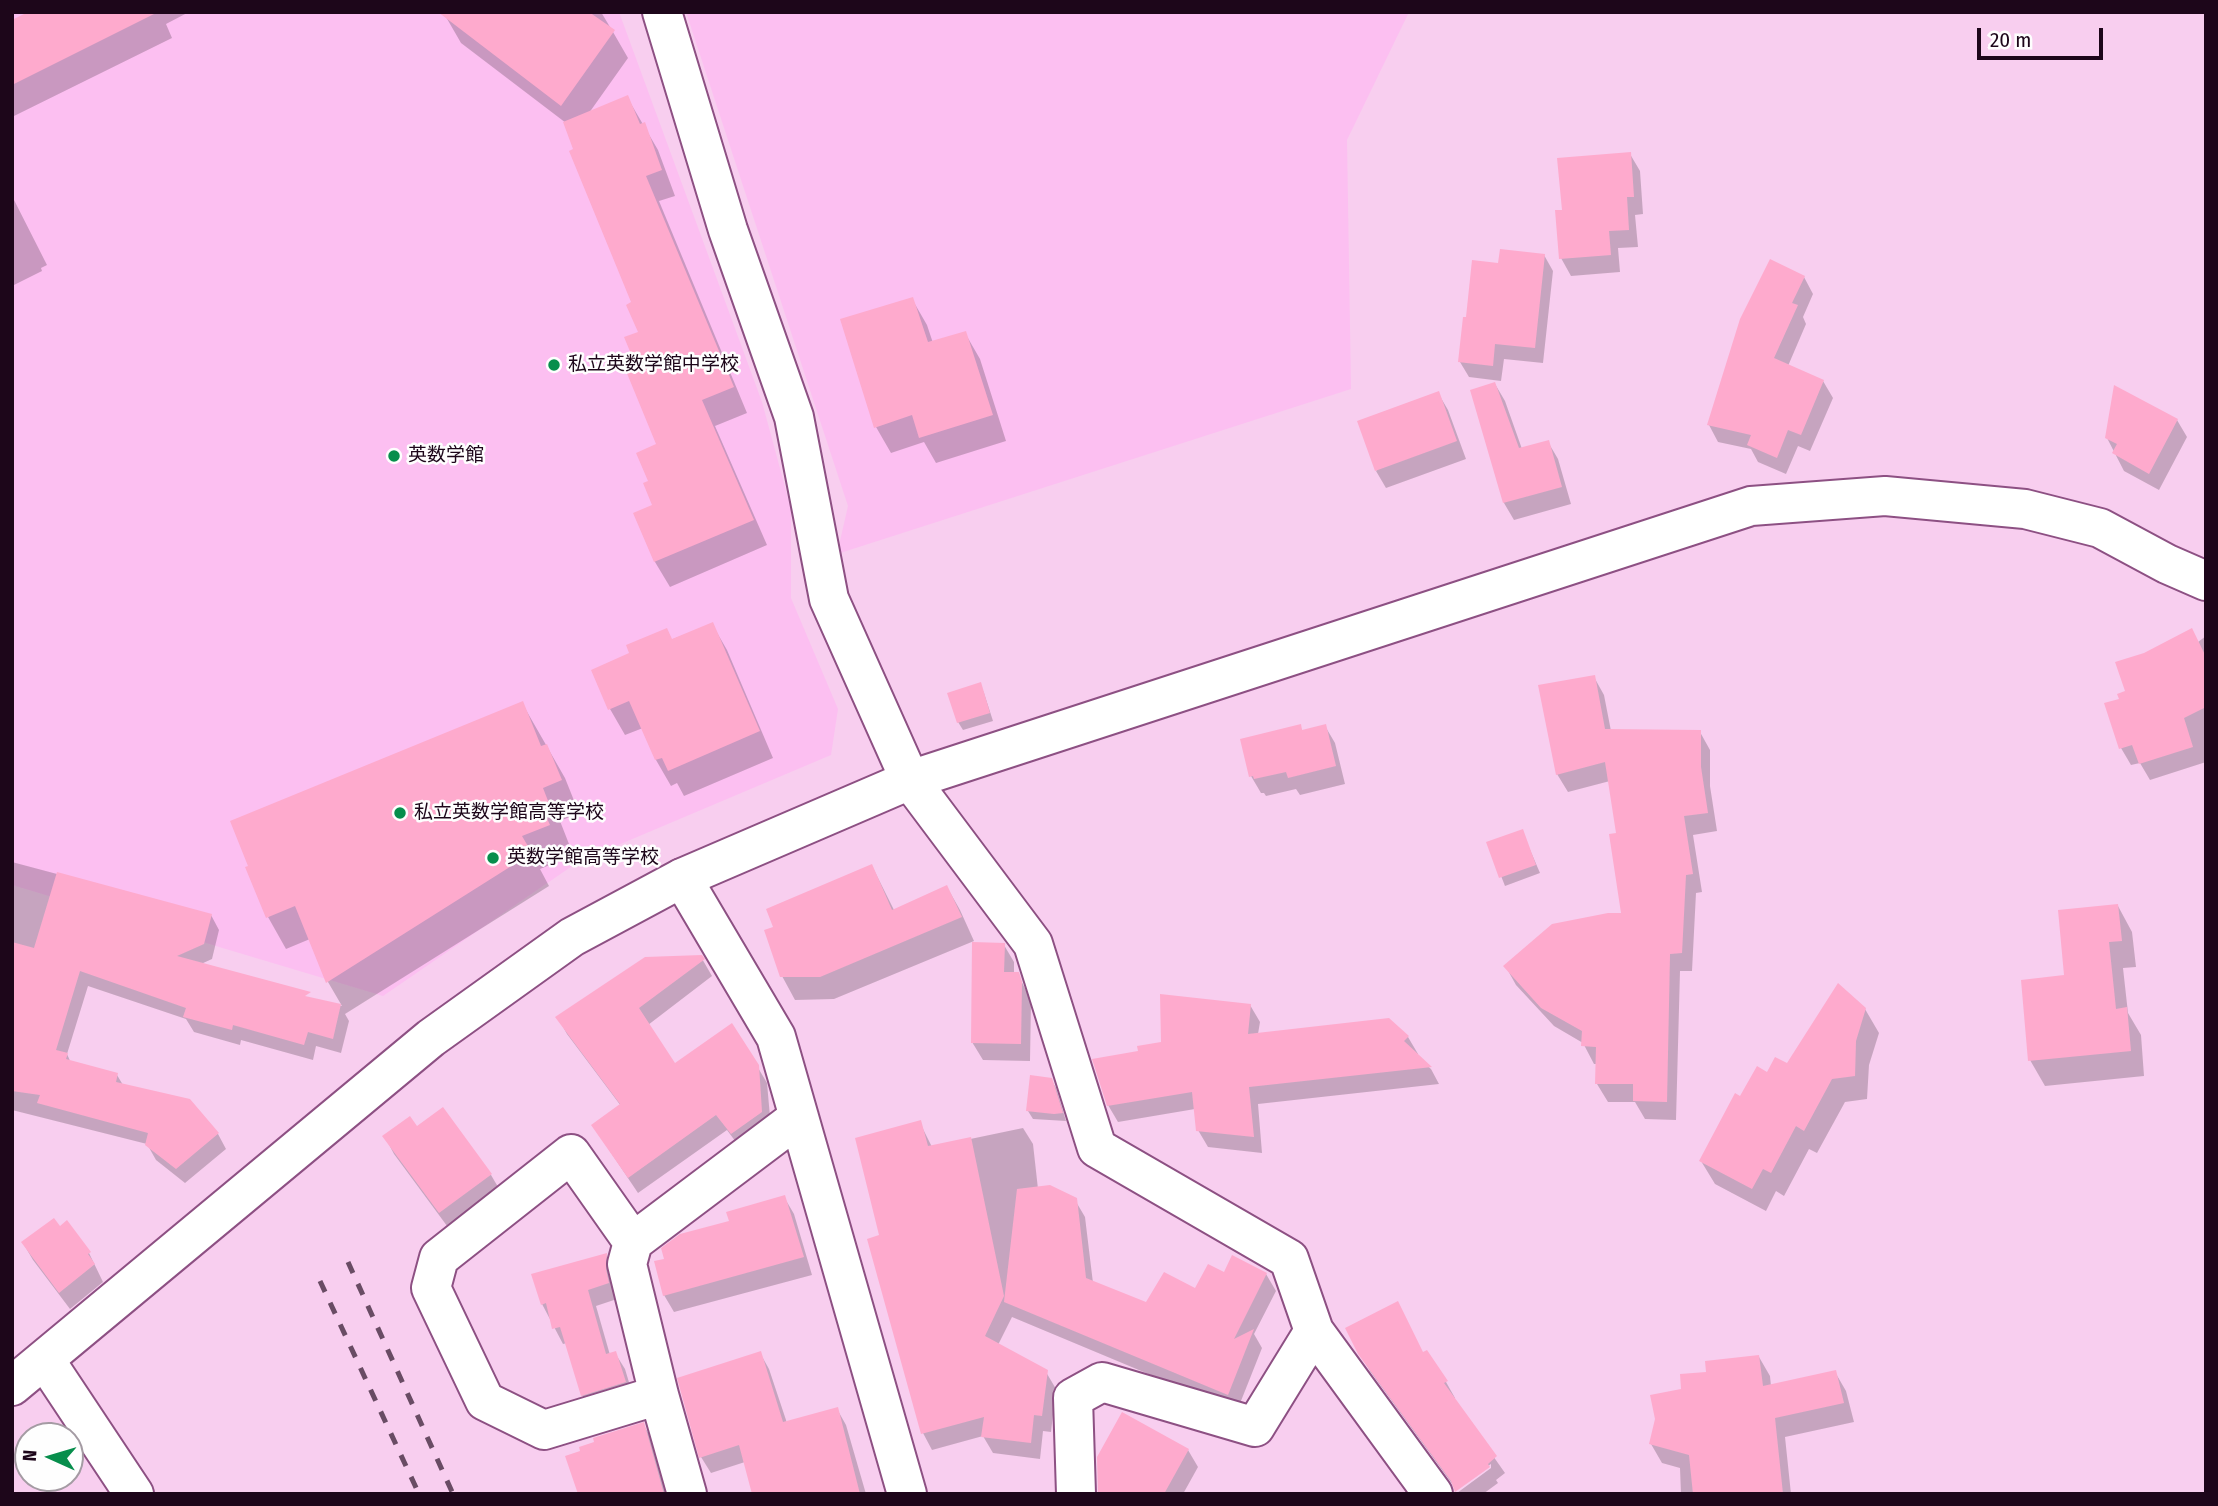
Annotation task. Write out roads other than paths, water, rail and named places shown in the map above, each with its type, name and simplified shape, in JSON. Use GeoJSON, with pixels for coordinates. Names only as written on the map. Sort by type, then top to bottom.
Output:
{"type":"FeatureCollection","features":[{"type":"Feature","properties":{"kind":"street"},"geometry":{"type":"LineString","coordinates":[[662,12],[728,230],[794,417],[829,599],[910,779],[1033,944],[1097,1148],[1289,1259],[1314,1331],[1433,1494]]}},
{"type":"Feature","properties":{"kind":"street"},"geometry":{"type":"LineString","coordinates":[[12,1386],[431,1038],[572,937],[682,878],[910,779],[1752,506],[1885,496],[2025,509],[2100,528],[2206,581]]}},
{"type":"Feature","properties":{"kind":"street"},"geometry":{"type":"LineString","coordinates":[[682,878],[776,1037],[907,1494]]}},
{"type":"Feature","properties":{"kind":"street"},"geometry":{"type":"LineString","coordinates":[[687,1494],[659,1395],[627,1264],[633,1242],[799,1116]]}},
{"type":"Feature","properties":{"kind":"street"},"geometry":{"type":"LineString","coordinates":[[633,1242],[571,1154],[439,1258],[430,1288],[485,1401],[544,1430],[659,1395]]}},
{"type":"Feature","properties":{"kind":"street"},"geometry":{"type":"LineString","coordinates":[[1076,1494],[1073,1398],[1102,1382],[1255,1427],[1314,1331]]}},
{"type":"Feature","properties":{"kind":"street"},"geometry":{"type":"LineString","coordinates":[[45,1360],[134,1494]]}},
{"type":"Feature","properties":{"kind":"railway"},"geometry":{"type":"LineString","coordinates":[[348,1262],[453,1494]]}},
{"type":"Feature","properties":{"kind":"railway"},"geometry":{"type":"LineString","coordinates":[[320,1281],[419,1494]]}},
{"type":"Feature","properties":{"kind":"place","name":"私立英数学館中学校"},"geometry":{"type":"Point","coordinates":[554,365]}},
{"type":"Feature","properties":{"kind":"place","name":"英数学館"},"geometry":{"type":"Point","coordinates":[394,456]}},
{"type":"Feature","properties":{"kind":"place","name":"私立英数学館高等学校"},"geometry":{"type":"Point","coordinates":[400,813]}},
{"type":"Feature","properties":{"kind":"place","name":"英数学館高等学校"},"geometry":{"type":"Point","coordinates":[493,858]}}]}
